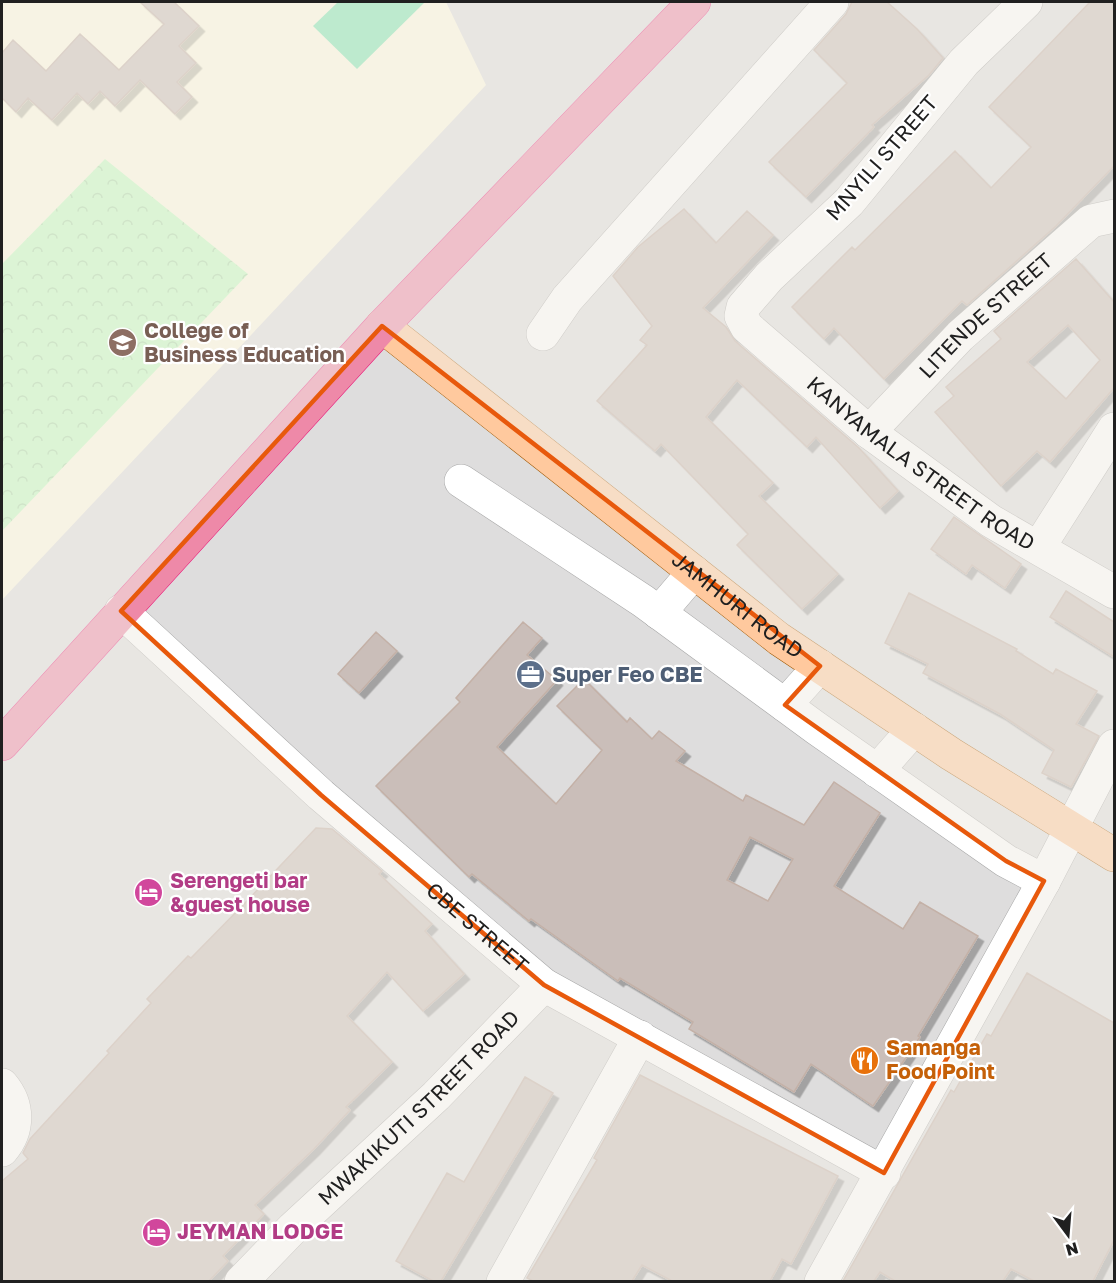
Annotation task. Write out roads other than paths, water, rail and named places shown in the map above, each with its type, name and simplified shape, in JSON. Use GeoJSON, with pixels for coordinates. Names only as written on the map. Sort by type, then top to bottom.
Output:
{"type":"FeatureCollection","features":[{"type":"Feature","properties":{"kind":"highway"},"geometry":{"type":"LineString","coordinates":[[2,744],[382,326],[694,2]]}},
{"type":"Feature","properties":{"kind":"main road","name":"JAMHURI ROAD"},"geometry":{"type":"LineString","coordinates":[[382,326],[779,639],[914,729],[1114,855]]}},
{"type":"Feature","properties":{"kind":"street"},"geometry":{"type":"LineString","coordinates":[[543,334],[567,299],[832,2]]}},
{"type":"Feature","properties":{"kind":"street","name":"MNYILI STREET"},"geometry":{"type":"LineString","coordinates":[[741,316],[743,307],[769,277],[849,202],[964,62],[1026,2]]}},
{"type":"Feature","properties":{"kind":"street","name":"LITENDE STREET"},"geometry":{"type":"LineString","coordinates":[[869,432],[960,336],[1091,221],[1114,216]]}},
{"type":"Feature","properties":{"kind":"street","name":"KANYAMALA STREET ROAD"},"geometry":{"type":"LineString","coordinates":[[741,316],[747,327],[869,432],[991,521],[1114,592]]}},
{"type":"Feature","properties":{"kind":"street"},"geometry":{"type":"LineString","coordinates":[[1039,547],[1114,429]]}},
{"type":"Feature","properties":{"kind":"street"},"geometry":{"type":"LineString","coordinates":[[461,481],[659,613],[784,705],[1006,861],[1044,881]]}},
{"type":"Feature","properties":{"kind":"street"},"geometry":{"type":"LineString","coordinates":[[659,613],[694,572]]}},
{"type":"Feature","properties":{"kind":"street","name":"CBE STREET"},"geometry":{"type":"LineString","coordinates":[[121,611],[321,795],[544,985],[884,1173]]}},
{"type":"Feature","properties":{"kind":"street"},"geometry":{"type":"LineString","coordinates":[[784,705],[820,666]]}},
{"type":"Feature","properties":{"kind":"street"},"geometry":{"type":"LineString","coordinates":[[877,771],[914,729]]}},
{"type":"Feature","properties":{"kind":"street"},"geometry":{"type":"LineString","coordinates":[[821,1281],[884,1173],[1072,830],[1114,746]]}},
{"type":"Feature","properties":{"kind":"street","name":"MWAKIKUTI STREET ROAD"},"geometry":{"type":"LineString","coordinates":[[241,1281],[293,1228],[436,1096],[544,985]]}},
{"type":"Feature","properties":{"kind":"street"},"geometry":{"type":"LineString","coordinates":[[503,1281],[640,1038]]}},
{"type":"Feature","properties":{"kind":"street"},"geometry":{"type":"LineString","coordinates":[[2,1085],[10,1095],[15,1115],[12,1137],[2,1150]]}},
{"type":"Feature","properties":{"kind":"place","name":"College of Business Education"},"geometry":{"type":"Point","coordinates":[123,343]}},
{"type":"Feature","properties":{"kind":"place","name":"Super Feo CBE"},"geometry":{"type":"Point","coordinates":[531,675]}},
{"type":"Feature","properties":{"kind":"place","name":"Serengeti bar &guest house"},"geometry":{"type":"Point","coordinates":[149,893]}},
{"type":"Feature","properties":{"kind":"place","name":"Samanga Food Point"},"geometry":{"type":"Point","coordinates":[865,1060]}},
{"type":"Feature","properties":{"kind":"place","name":"JEYMAN LODGE"},"geometry":{"type":"Point","coordinates":[156,1232]}}]}
